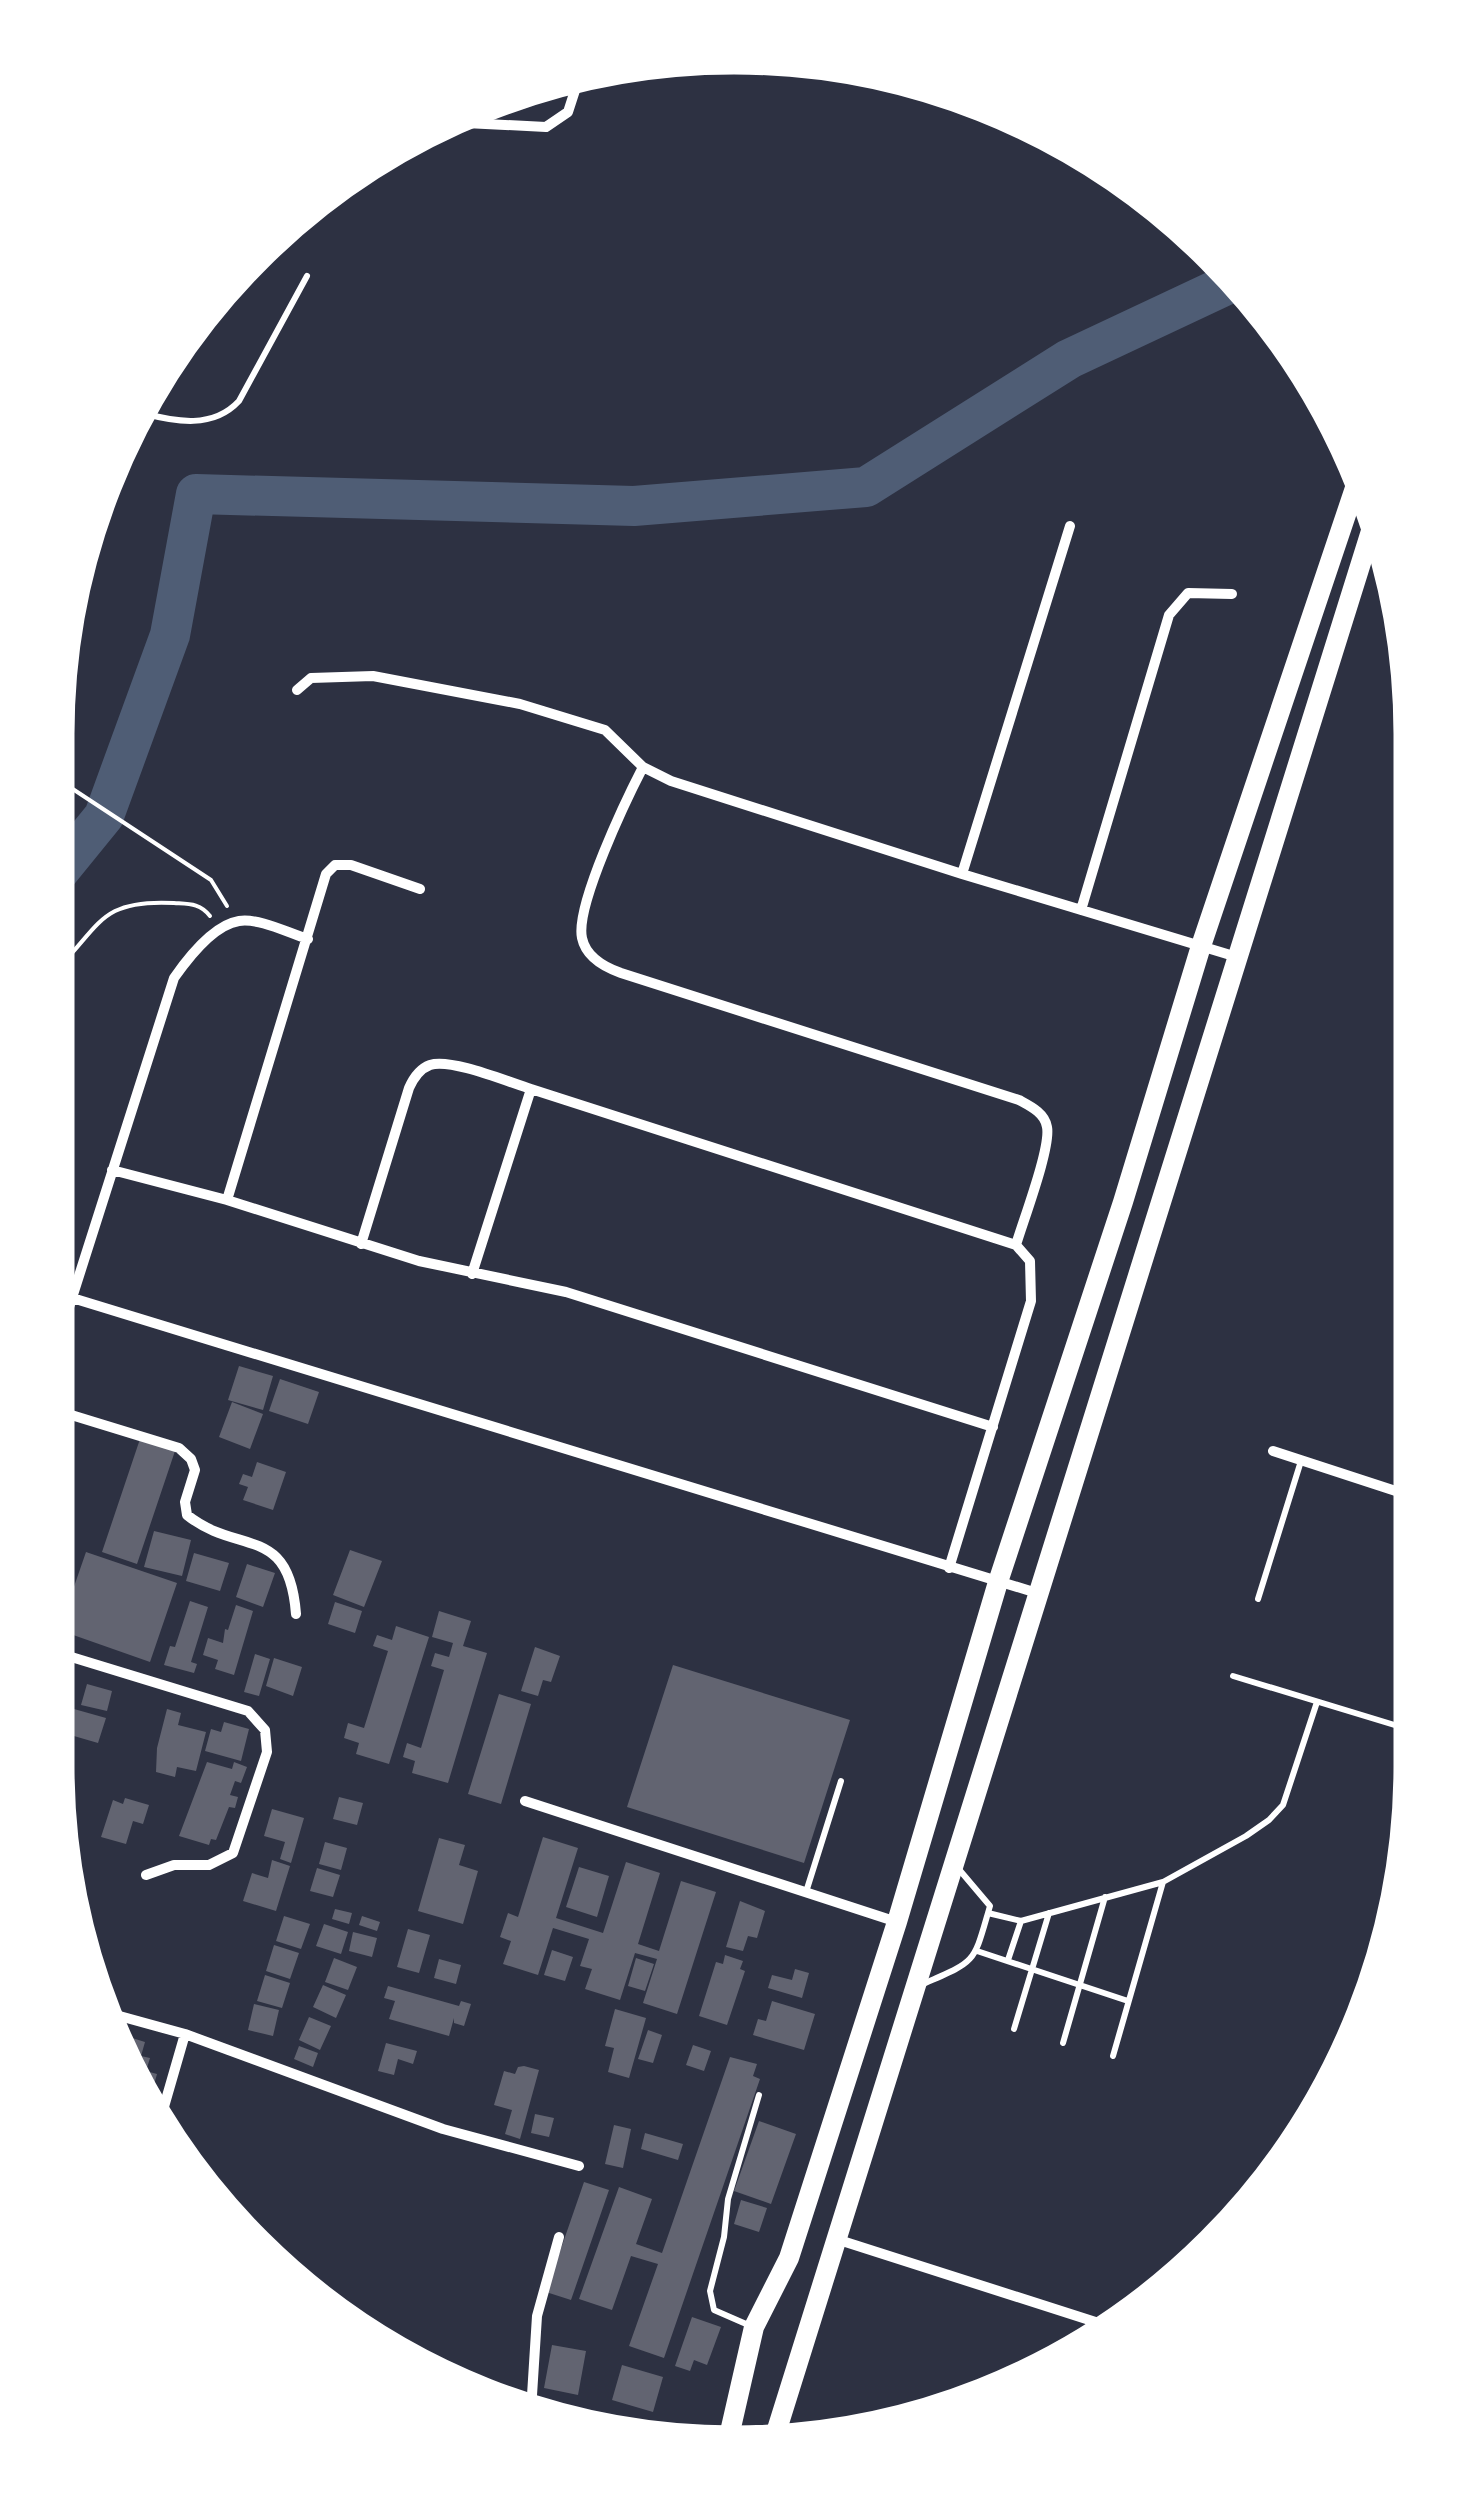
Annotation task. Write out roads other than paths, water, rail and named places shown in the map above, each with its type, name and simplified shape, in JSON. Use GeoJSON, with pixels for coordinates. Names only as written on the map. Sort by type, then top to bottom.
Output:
{"type":"FeatureCollection","features":[{"type":"Feature","properties":{"kind":"main road"},"geometry":{"type":"LineString","coordinates":[[731,2428],[754,2327],[789,2258],[998,1582],[1123,1202],[1201,946],[1351,498]]}},
{"type":"Feature","properties":{"kind":"main road"},"geometry":{"type":"LineString","coordinates":[[778,2427],[1367,544]]}},
{"type":"Feature","properties":{"kind":"street"},"geometry":{"type":"LineString","coordinates":[[478,124],[537,128],[562,118],[573,104],[576,92]]}},
{"type":"Feature","properties":{"kind":"street"},"geometry":{"type":"LineString","coordinates":[[962,874],[1070,526]]}},
{"type":"Feature","properties":{"kind":"street"},"geometry":{"type":"LineString","coordinates":[[1081,910],[1158,640],[1169,615],[1188,593],[1232,594]]}},
{"type":"Feature","properties":{"kind":"street"},"geometry":{"type":"LineString","coordinates":[[297,690],[310,678],[373,676],[520,704],[590,723],[617,738],[644,767],[688,786],[1238,957]]}},
{"type":"Feature","properties":{"kind":"street"},"geometry":{"type":"LineString","coordinates":[[644,767],[621,811],[583,914],[582,942],[588,953],[621,974],[1032,1106],[1046,1121],[1048,1140],[1016,1245]]}},
{"type":"Feature","properties":{"kind":"street"},"geometry":{"type":"LineString","coordinates":[[226,1200],[323,882],[335,864],[351,865],[420,889]]}},
{"type":"Feature","properties":{"kind":"street"},"geometry":{"type":"LineString","coordinates":[[72,1295],[171,984],[190,958],[236,921],[256,922],[308,939]]}},
{"type":"Feature","properties":{"kind":"street"},"geometry":{"type":"LineString","coordinates":[[361,1244],[409,1088],[430,1065],[446,1065],[1016,1245],[1030,1260],[1033,1291],[949,1568]]}},
{"type":"Feature","properties":{"kind":"street"},"geometry":{"type":"LineString","coordinates":[[472,1274],[531,1089]]}},
{"type":"Feature","properties":{"kind":"street"},"geometry":{"type":"LineString","coordinates":[[112,1170],[472,1274],[566,1292],[993,1427]]}},
{"type":"Feature","properties":{"kind":"street"},"geometry":{"type":"LineString","coordinates":[[72,1298],[1037,1594]]}},
{"type":"Feature","properties":{"kind":"street"},"geometry":{"type":"LineString","coordinates":[[72,1415],[188,1454],[196,1470],[185,1502],[187,1515],[264,1549],[280,1561],[293,1581],[296,1614]]}},
{"type":"Feature","properties":{"kind":"street"},"geometry":{"type":"LineString","coordinates":[[1273,1451],[1396,1491]]}},
{"type":"Feature","properties":{"kind":"street"},"geometry":{"type":"LineString","coordinates":[[72,1657],[248,1711],[265,1730],[268,1752],[234,1854],[209,1865],[174,1866],[146,1875]]}},
{"type":"Feature","properties":{"kind":"street"},"geometry":{"type":"LineString","coordinates":[[525,1801],[896,1922]]}},
{"type":"Feature","properties":{"kind":"street"},"geometry":{"type":"LineString","coordinates":[[122,2017],[185,2034],[442,2129],[578,2166]]}},
{"type":"Feature","properties":{"kind":"street"},"geometry":{"type":"LineString","coordinates":[[165,2104],[185,2034]]}},
{"type":"Feature","properties":{"kind":"street"},"geometry":{"type":"LineString","coordinates":[[532,2396],[537,2316],[560,2237]]}},
{"type":"Feature","properties":{"kind":"street"},"geometry":{"type":"LineString","coordinates":[[835,2238],[1095,2322]]}},
{"type":"Feature","properties":{"kind":"lane"},"geometry":{"type":"LineString","coordinates":[[155,415],[198,422],[216,420],[229,412],[239,401],[307,276]]}},
{"type":"Feature","properties":{"kind":"lane"},"geometry":{"type":"LineString","coordinates":[[1258,1599],[1301,1460]]}},
{"type":"Feature","properties":{"kind":"lane"},"geometry":{"type":"LineString","coordinates":[[1233,1676],[1396,1725]]}},
{"type":"Feature","properties":{"kind":"lane"},"geometry":{"type":"LineString","coordinates":[[988,1914],[1021,1921],[1163,1882],[1246,1836],[1283,1805],[1317,1702]]}},
{"type":"Feature","properties":{"kind":"lane"},"geometry":{"type":"LineString","coordinates":[[806,1893],[841,1781]]}},
{"type":"Feature","properties":{"kind":"lane"},"geometry":{"type":"LineString","coordinates":[[913,1988],[959,1968],[977,1951],[990,1906],[952,1863]]}},
{"type":"Feature","properties":{"kind":"lane"},"geometry":{"type":"LineString","coordinates":[[1113,2056],[1163,1882]]}},
{"type":"Feature","properties":{"kind":"lane"},"geometry":{"type":"LineString","coordinates":[[1063,2042],[1105,1898]]}},
{"type":"Feature","properties":{"kind":"lane"},"geometry":{"type":"LineString","coordinates":[[1014,2029],[1049,1913]]}},
{"type":"Feature","properties":{"kind":"lane"},"geometry":{"type":"LineString","coordinates":[[1008,1960],[1021,1921]]}},
{"type":"Feature","properties":{"kind":"lane"},"geometry":{"type":"LineString","coordinates":[[977,1951],[1128,2001]]}},
{"type":"Feature","properties":{"kind":"lane"},"geometry":{"type":"LineString","coordinates":[[754,2327],[714,2310],[710,2291],[724,2237],[728,2199],[759,2095]]}},
{"type":"Feature","properties":{"kind":"waterway"},"geometry":{"type":"LineString","coordinates":[[72,855],[104,816],[170,635],[196,494],[634,506],[866,487],[1069,359],[1221,287]]}}]}
